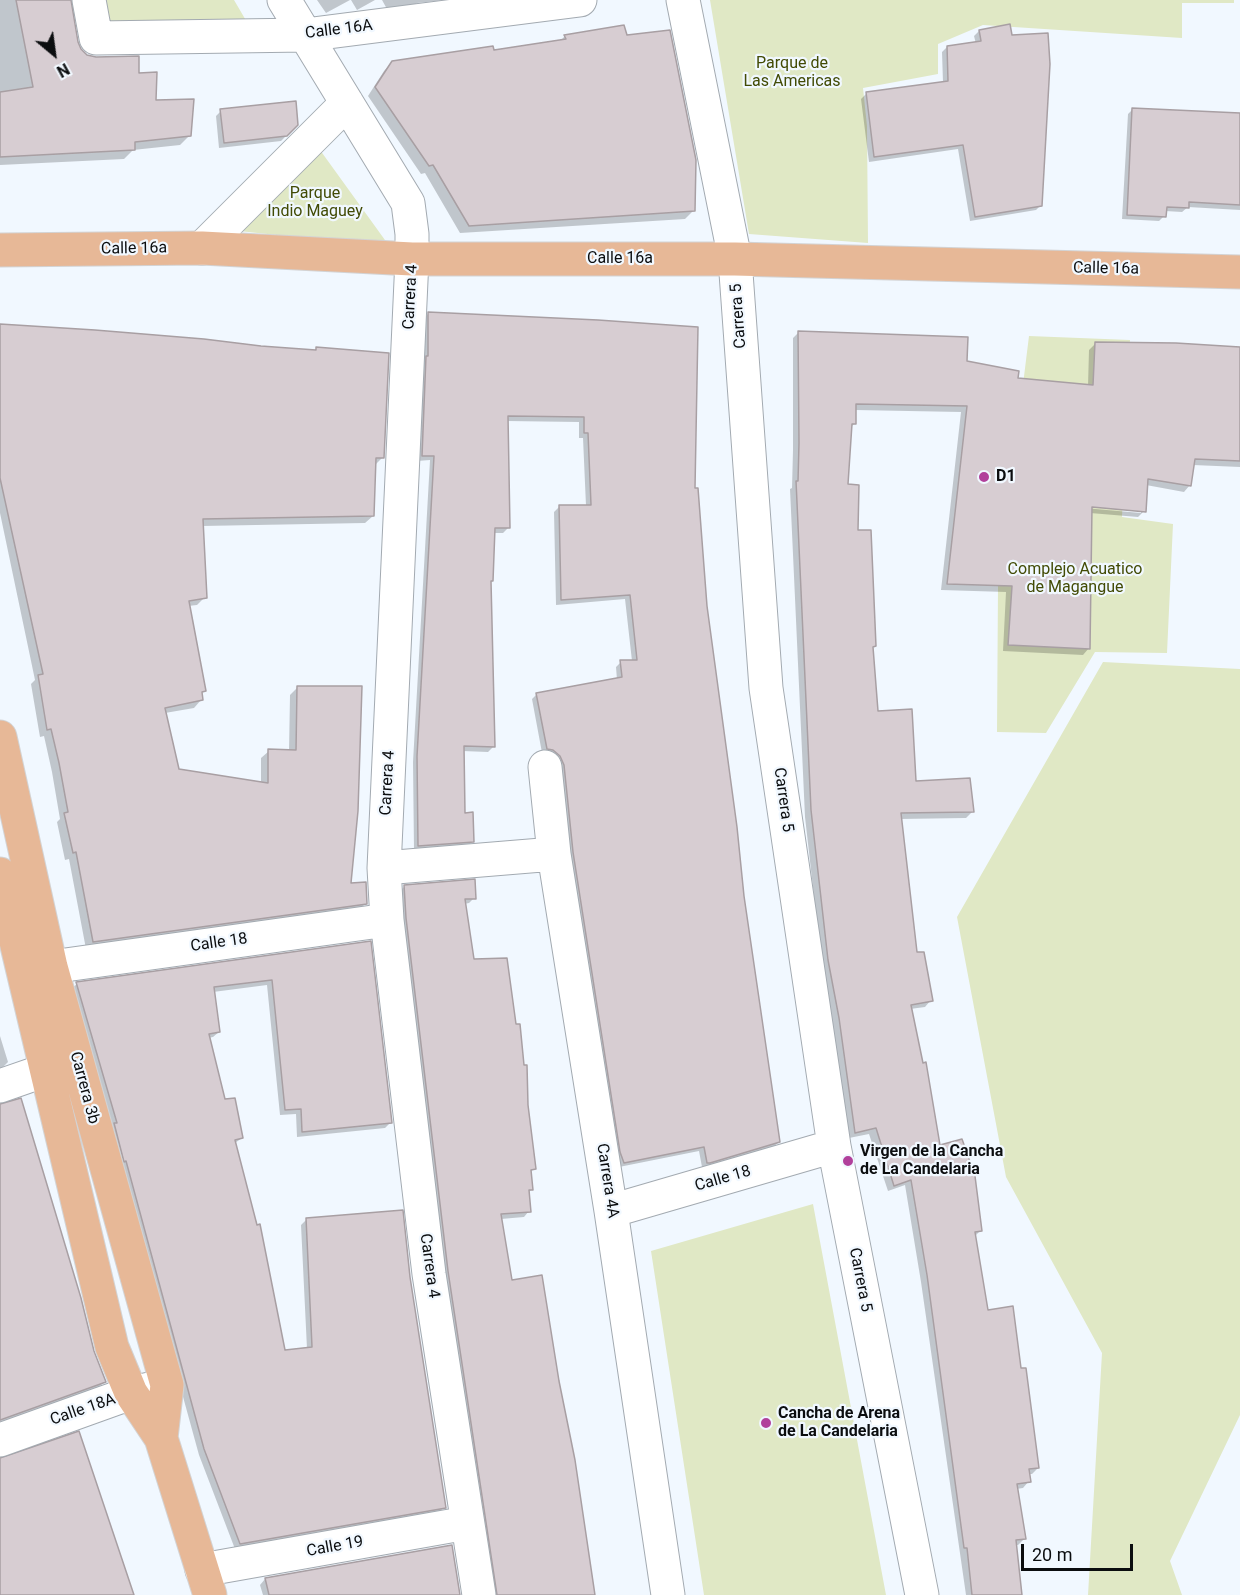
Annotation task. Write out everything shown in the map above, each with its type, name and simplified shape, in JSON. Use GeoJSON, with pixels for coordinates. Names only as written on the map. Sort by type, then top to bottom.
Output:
{"type":"FeatureCollection","features":[{"type":"Feature","properties":{"kind":"main road","name":"Calle 16a"},"geometry":{"type":"LineString","coordinates":[[0,250],[202,248],[412,259],[735,259],[1240,272]]}},
{"type":"Feature","properties":{"kind":"main road","name":"Carrera 3b"},"geometry":{"type":"LineString","coordinates":[[0,737],[51,967],[167,1385],[161,1438]]}},
{"type":"Feature","properties":{"kind":"main road","name":"Carrera 3b"},"geometry":{"type":"LineString","coordinates":[[0,874],[112,1347],[131,1393],[161,1438],[206,1583]]}},
{"type":"Feature","properties":{"kind":"street","name":"Calle 16A"},"geometry":{"type":"LineString","coordinates":[[89,0],[96,38],[305,35],[580,0]]}},
{"type":"Feature","properties":{"kind":"street","name":"Carrera 4"},"geometry":{"type":"LineString","coordinates":[[284,0],[408,203],[412,259],[384,868],[387,920],[429,1274],[478,1595]]}},
{"type":"Feature","properties":{"kind":"street","name":"Carrera 5"},"geometry":{"type":"LineString","coordinates":[[683,0],[735,259],[766,688],[834,1146],[922,1595]]}},
{"type":"Feature","properties":{"kind":"street"},"geometry":{"type":"LineString","coordinates":[[202,248],[347,103]]}},
{"type":"Feature","properties":{"kind":"street","name":"Carrera 4A"},"geometry":{"type":"LineString","coordinates":[[545,768],[554,854],[611,1211],[668,1595]]}},
{"type":"Feature","properties":{"kind":"street"},"geometry":{"type":"LineString","coordinates":[[384,868],[554,854]]}},
{"type":"Feature","properties":{"kind":"street","name":"Calle 18"},"geometry":{"type":"LineString","coordinates":[[51,967],[387,920]]}},
{"type":"Feature","properties":{"kind":"street"},"geometry":{"type":"LineString","coordinates":[[0,1086],[46,1070]]}},
{"type":"Feature","properties":{"kind":"street","name":"Calle 18"},"geometry":{"type":"LineString","coordinates":[[611,1211],[834,1146]]}},
{"type":"Feature","properties":{"kind":"street","name":"Calle 18A"},"geometry":{"type":"LineString","coordinates":[[0,1440],[131,1393],[167,1385]]}},
{"type":"Feature","properties":{"kind":"street","name":"Calle 19"},"geometry":{"type":"LineString","coordinates":[[206,1583],[467,1523]]}},
{"type":"Feature","properties":{"kind":"green space"},"geometry":{"type":"Polygon","coordinates":[[[96,0],[234,0],[251,29],[101,28],[96,0]]]}},
{"type":"Feature","properties":{"kind":"green space","name":"Parque de Las Americas"},"geometry":{"type":"Polygon","coordinates":[[[710,0],[1234,0],[1234,3],[1182,3],[1182,38],[983,25],[938,44],[938,74],[863,88],[867,126],[868,243],[749,234],[710,0]]]}},
{"type":"Feature","properties":{"kind":"green space","name":"Parque Indio Maguey"},"geometry":{"type":"Polygon","coordinates":[[[320,150],[390,247],[239,231],[320,150]]]}},
{"type":"Feature","properties":{"kind":"green space","name":"Complejo Acuatico de Magangue"},"geometry":{"type":"Polygon","coordinates":[[[1029,336],[1130,340],[1122,517],[1173,524],[1167,653],[1095,652],[1046,733],[997,732],[998,586],[1029,336]]]}},
{"type":"Feature","properties":{"kind":"green space"},"geometry":{"type":"Polygon","coordinates":[[[1103,662],[1240,669],[1240,1415],[1170,1561],[1182,1595],[1088,1595],[1102,1353],[1006,1177],[957,917],[1103,662]]]}},
{"type":"Feature","properties":{"kind":"green space","name":"Cancha de Arena de La Candelaria"},"geometry":{"type":"Polygon","coordinates":[[[813,1204],[886,1595],[704,1595],[651,1251],[813,1204]]]}},
{"type":"Feature","properties":{"kind":"building"},"geometry":{"type":"Polygon","coordinates":[[[16,0],[71,0],[78,42],[87,55],[96,57],[139,56],[139,73],[157,72],[156,100],[194,99],[191,136],[135,142],[135,150],[0,157],[0,92],[33,87],[16,0]]]}},
{"type":"Feature","properties":{"kind":"building"},"geometry":{"type":"Polygon","coordinates":[[[1010,24],[1012,35],[1048,33],[1050,64],[1042,206],[975,217],[963,145],[874,157],[866,92],[948,81],[947,46],[981,41],[979,30],[1010,24]]]}},
{"type":"Feature","properties":{"kind":"building"},"geometry":{"type":"Polygon","coordinates":[[[624,25],[627,35],[670,30],[696,160],[695,211],[469,226],[433,165],[429,166],[375,87],[392,61],[493,46],[494,50],[566,39],[564,35],[624,25]]]}},
{"type":"Feature","properties":{"kind":"building"},"geometry":{"type":"Polygon","coordinates":[[[296,101],[298,125],[287,136],[224,143],[220,109],[296,101]]]}},
{"type":"Feature","properties":{"kind":"building"},"geometry":{"type":"Polygon","coordinates":[[[1132,108],[1240,113],[1240,205],[1189,202],[1189,208],[1167,207],[1166,217],[1127,215],[1132,108]]]}},
{"type":"Feature","properties":{"kind":"building"},"geometry":{"type":"Polygon","coordinates":[[[428,312],[698,327],[695,488],[698,488],[707,606],[744,896],[780,1142],[710,1163],[707,1163],[704,1147],[624,1163],[620,1152],[573,852],[564,765],[560,756],[553,750],[547,749],[536,693],[622,677],[620,660],[637,660],[630,595],[561,600],[559,505],[591,505],[588,433],[584,433],[584,417],[508,416],[510,528],[495,528],[493,581],[491,581],[495,747],[464,746],[465,813],[473,812],[474,842],[418,846],[417,756],[434,456],[422,456],[426,356],[428,356],[428,312]]]}},
{"type":"Feature","properties":{"kind":"building"},"geometry":{"type":"Polygon","coordinates":[[[0,324],[204,339],[261,346],[316,350],[316,347],[389,353],[384,458],[376,458],[374,516],[203,519],[207,598],[189,601],[206,691],[202,692],[203,700],[165,708],[179,769],[268,783],[268,749],[296,750],[297,686],[362,686],[358,811],[351,883],[366,882],[367,904],[93,942],[76,852],[73,853],[64,813],[68,812],[59,763],[51,729],[47,730],[38,675],[43,674],[0,478],[0,324]]]}},
{"type":"Feature","properties":{"kind":"building"},"geometry":{"type":"Polygon","coordinates":[[[798,331],[968,337],[967,361],[1019,371],[1018,378],[1093,385],[1095,342],[1240,347],[1240,461],[1195,459],[1191,486],[1148,479],[1146,512],[1092,507],[1090,649],[1008,645],[1012,586],[947,584],[967,406],[856,404],[856,424],[852,424],[848,484],[859,485],[858,530],[871,530],[876,646],[873,647],[878,711],[912,709],[916,781],[970,778],[974,812],[901,813],[917,952],[924,952],[933,1001],[911,1005],[923,1063],[926,1062],[940,1145],[962,1139],[975,1176],[982,1231],[975,1232],[988,1310],[1013,1306],[1021,1368],[1026,1368],[1039,1468],[1029,1469],[1031,1482],[1017,1484],[1026,1539],[1016,1540],[1022,1595],[972,1595],[927,1275],[911,1180],[894,1186],[876,1128],[855,1133],[839,1018],[828,960],[811,810],[796,481],[798,481],[799,443],[798,331]]]}},
{"type":"Feature","properties":{"kind":"building"},"geometry":{"type":"Polygon","coordinates":[[[475,879],[476,899],[465,899],[474,959],[507,958],[516,1024],[520,1024],[524,1065],[527,1065],[528,1105],[536,1169],[531,1170],[533,1190],[529,1190],[531,1212],[501,1214],[512,1280],[542,1275],[559,1381],[575,1460],[595,1595],[497,1595],[448,1271],[404,885],[475,879]]]}},
{"type":"Feature","properties":{"kind":"building"},"geometry":{"type":"Polygon","coordinates":[[[371,941],[392,1123],[302,1132],[301,1109],[285,1110],[272,980],[214,987],[220,1032],[209,1034],[225,1099],[235,1098],[243,1138],[235,1140],[257,1225],[260,1224],[285,1350],[312,1347],[306,1218],[403,1210],[410,1277],[446,1508],[240,1544],[204,1449],[126,1161],[124,1162],[114,1123],[117,1123],[76,982],[371,941]]]}},
{"type":"Feature","properties":{"kind":"building"},"geometry":{"type":"Polygon","coordinates":[[[21,1098],[81,1298],[94,1351],[106,1382],[0,1420],[0,1104],[21,1098]]]}},
{"type":"Feature","properties":{"kind":"building"},"geometry":{"type":"Polygon","coordinates":[[[79,1431],[134,1595],[0,1595],[0,1458],[79,1431]]]}},
{"type":"Feature","properties":{"kind":"building"},"geometry":{"type":"Polygon","coordinates":[[[452,1545],[460,1595],[269,1595],[265,1578],[452,1545]]]}},
{"type":"Feature","properties":{"kind":"place","name":"D1"},"geometry":{"type":"Point","coordinates":[984,477]}},
{"type":"Feature","properties":{"kind":"place","name":"Virgen de la Cancha de La Candelaria"},"geometry":{"type":"Point","coordinates":[848,1161]}},
{"type":"Feature","properties":{"kind":"place","name":"Cancha de Arena de La Candelaria"},"geometry":{"type":"Point","coordinates":[766,1423]}}]}
